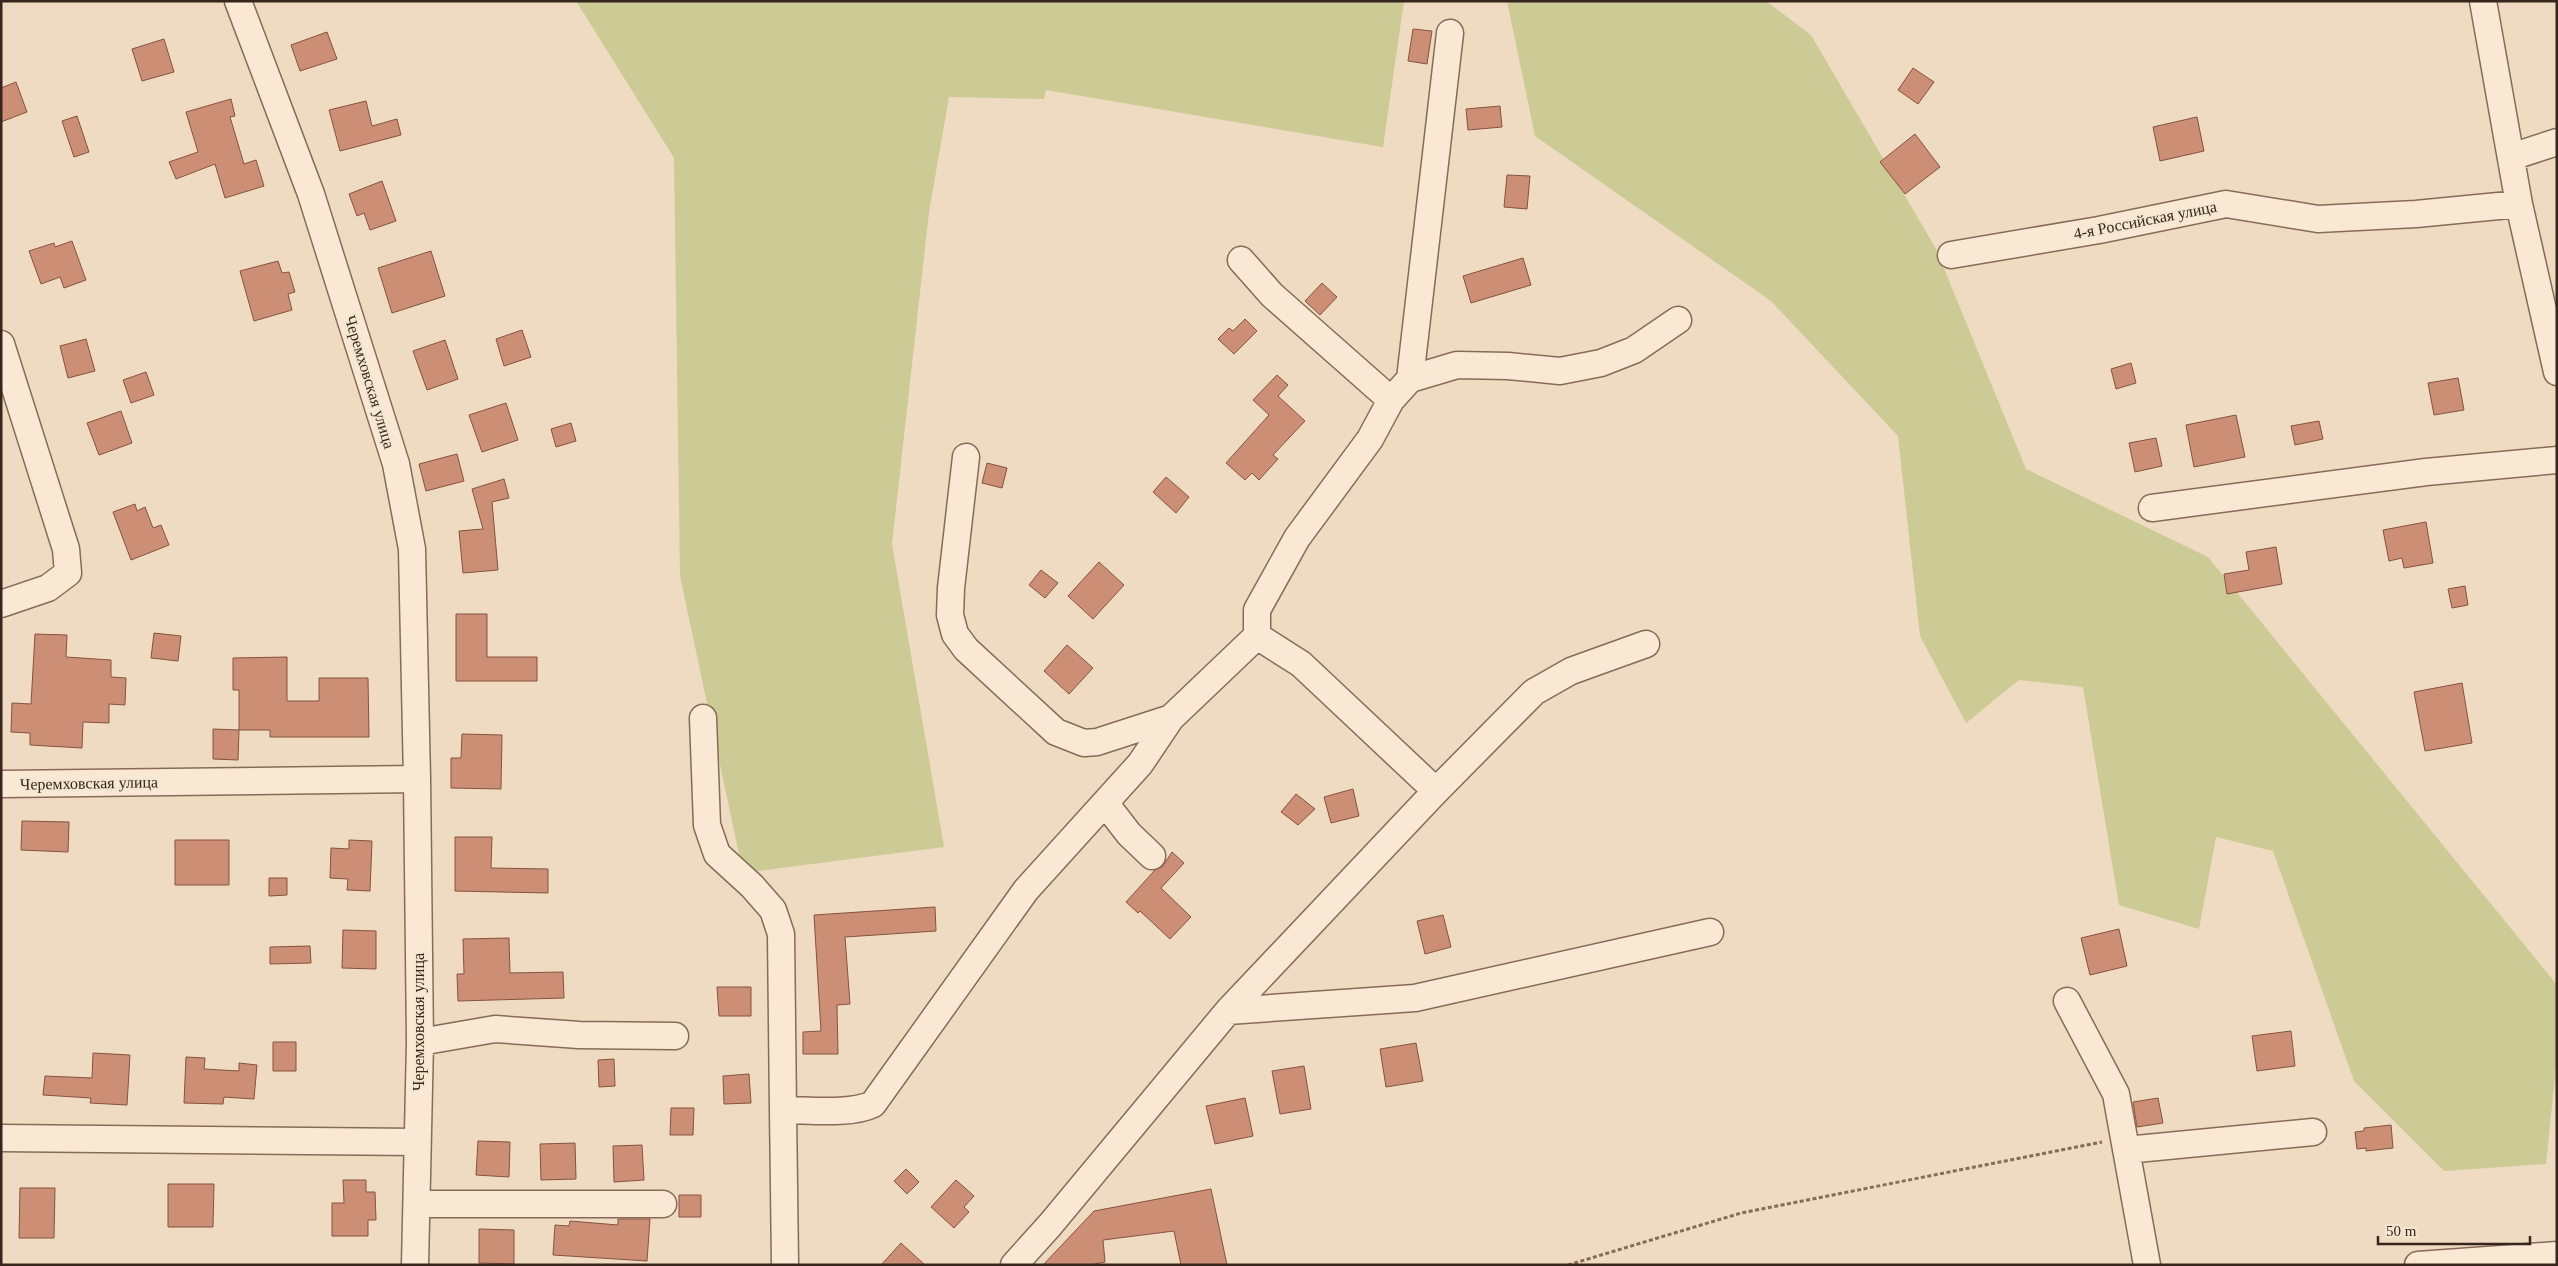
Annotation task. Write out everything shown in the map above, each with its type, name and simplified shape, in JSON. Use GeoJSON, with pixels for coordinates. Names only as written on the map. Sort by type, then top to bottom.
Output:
{"type":"FeatureCollection","features":[{"type":"Feature","properties":{"kind":"street","name":"Черемховская улица"},"geometry":{"type":"LineString","coordinates":[[238,1],[311,194],[396,464],[412,549],[420,1042],[415,1265]]}},
{"type":"Feature","properties":{"kind":"street"},"geometry":{"type":"LineString","coordinates":[[2483,1],[2519,204],[2557,372]]}},
{"type":"Feature","properties":{"kind":"street"},"geometry":{"type":"LineString","coordinates":[[1410,379],[1450,33]]}},
{"type":"Feature","properties":{"kind":"street"},"geometry":{"type":"LineString","coordinates":[[2510,157],[2557,142]]}},
{"type":"Feature","properties":{"kind":"street","name":"4-я Российская улица"},"geometry":{"type":"LineString","coordinates":[[1951,255],[2099,230],[2226,204],[2318,220],[2416,214],[2519,204]]}},
{"type":"Feature","properties":{"kind":"street"},"geometry":{"type":"LineString","coordinates":[[1241,260],[1272,295],[1391,400]]}},
{"type":"Feature","properties":{"kind":"street"},"geometry":{"type":"LineString","coordinates":[[783,1110],[852,1109],[865,1108],[874,1104],[994,938],[1026,890],[1140,764],[1171,718],[1257,636],[1257,610],[1274,575],[1296,538],[1370,439],[1391,400],[1410,379],[1458,365],[1508,366],[1560,371],[1601,362],[1634,350],[1678,320]]}},
{"type":"Feature","properties":{"kind":"street"},"geometry":{"type":"LineString","coordinates":[[1,344],[66,548],[68,573],[48,588],[1,604]]}},
{"type":"Feature","properties":{"kind":"street"},"geometry":{"type":"LineString","coordinates":[[966,457],[951,588],[950,615],[955,634],[966,650],[1056,732],[1070,739],[1096,742],[1171,718]]}},
{"type":"Feature","properties":{"kind":"street"},"geometry":{"type":"LineString","coordinates":[[2152,508],[2426,472],[2557,460]]}},
{"type":"Feature","properties":{"kind":"street"},"geometry":{"type":"LineString","coordinates":[[1257,636],[1301,664],[1436,791]]}},
{"type":"Feature","properties":{"kind":"street"},"geometry":{"type":"LineString","coordinates":[[1014,1265],[1050,1225],[1228,1011],[1436,791],[1534,692],[1571,671],[1646,644]]}},
{"type":"Feature","properties":{"kind":"street"},"geometry":{"type":"LineString","coordinates":[[703,718],[707,825],[717,854],[752,886],[773,910],[781,934],[785,1265]]}},
{"type":"Feature","properties":{"kind":"street","name":"Черемховская улица"},"geometry":{"type":"LineString","coordinates":[[1,784],[417,779]]}},
{"type":"Feature","properties":{"kind":"street"},"geometry":{"type":"LineString","coordinates":[[1105,803],[1129,834],[1152,856]]}},
{"type":"Feature","properties":{"kind":"street"},"geometry":{"type":"LineString","coordinates":[[1228,1011],[1415,998],[1710,932]]}},
{"type":"Feature","properties":{"kind":"street"},"geometry":{"type":"LineString","coordinates":[[2068,1001],[2116,1094],[2147,1265]]}},
{"type":"Feature","properties":{"kind":"street"},"geometry":{"type":"LineString","coordinates":[[420,1042],[495,1029],[579,1035],[675,1036]]}},
{"type":"Feature","properties":{"kind":"street"},"geometry":{"type":"LineString","coordinates":[[2125,1143],[2313,1132]]}},
{"type":"Feature","properties":{"kind":"street"},"geometry":{"type":"LineString","coordinates":[[1,1138],[417,1142]]}},
{"type":"Feature","properties":{"kind":"street"},"geometry":{"type":"LineString","coordinates":[[417,1204],[663,1204]]}},
{"type":"Feature","properties":{"kind":"street"},"geometry":{"type":"LineString","coordinates":[[2418,1265],[2557,1256]]}},
{"type":"Feature","properties":{"kind":"path"},"geometry":{"type":"LineString","coordinates":[[1568,1265],[1741,1213],[2125,1143]]}},
{"type":"Feature","properties":{"kind":"shaded area"},"geometry":{"type":"Polygon","coordinates":[[[576,1],[1404,1],[1383,147],[1046,90],[1044,99],[949,97],[929,212],[892,544],[944,847],[743,873],[680,576],[674,158],[576,1]]]}},
{"type":"Feature","properties":{"kind":"shaded area"},"geometry":{"type":"Polygon","coordinates":[[[1507,1],[1766,1],[1811,35],[1936,249],[2026,469],[2208,557],[2557,985],[2557,1057],[2546,1164],[2444,1171],[2354,1081],[2273,851],[2216,837],[2199,929],[2119,905],[2083,687],[2019,680],[1966,723],[1920,636],[1898,436],[1771,301],[1535,136],[1507,1]]]}},
{"type":"Feature","properties":{"kind":"building"},"geometry":{"type":"Polygon","coordinates":[[[1413,29],[1432,31],[1427,64],[1408,61],[1413,29]]]}},
{"type":"Feature","properties":{"kind":"building"},"geometry":{"type":"Polygon","coordinates":[[[327,32],[337,59],[300,71],[291,45],[327,32]]]}},
{"type":"Feature","properties":{"kind":"building"},"geometry":{"type":"Polygon","coordinates":[[[164,39],[174,72],[142,81],[132,49],[164,39]]]}},
{"type":"Feature","properties":{"kind":"building"},"geometry":{"type":"Polygon","coordinates":[[[1913,68],[1934,82],[1918,104],[1898,90],[1913,68]]]}},
{"type":"Feature","properties":{"kind":"building"},"geometry":{"type":"Polygon","coordinates":[[[16,82],[27,112],[1,122],[1,88],[16,82]]]}},
{"type":"Feature","properties":{"kind":"building"},"geometry":{"type":"Polygon","coordinates":[[[231,99],[235,116],[230,117],[244,164],[256,160],[264,186],[225,198],[215,164],[176,179],[169,162],[198,152],[186,112],[231,99]]]}},
{"type":"Feature","properties":{"kind":"building"},"geometry":{"type":"Polygon","coordinates":[[[366,101],[372,126],[397,119],[401,135],[340,151],[329,110],[366,101]]]}},
{"type":"Feature","properties":{"kind":"building"},"geometry":{"type":"Polygon","coordinates":[[[1500,106],[1502,127],[1468,130],[1466,109],[1500,106]]]}},
{"type":"Feature","properties":{"kind":"building"},"geometry":{"type":"Polygon","coordinates":[[[77,116],[89,152],[74,157],[62,121],[77,116]]]}},
{"type":"Feature","properties":{"kind":"building"},"geometry":{"type":"Polygon","coordinates":[[[2197,117],[2204,151],[2160,161],[2153,127],[2197,117]]]}},
{"type":"Feature","properties":{"kind":"building"},"geometry":{"type":"Polygon","coordinates":[[[1915,134],[1940,167],[1905,194],[1880,162],[1915,134]]]}},
{"type":"Feature","properties":{"kind":"building"},"geometry":{"type":"Polygon","coordinates":[[[1507,175],[1530,176],[1527,209],[1504,207],[1507,175]]]}},
{"type":"Feature","properties":{"kind":"building"},"geometry":{"type":"Polygon","coordinates":[[[382,181],[396,221],[370,230],[364,213],[357,216],[349,194],[382,181]]]}},
{"type":"Feature","properties":{"kind":"building"},"geometry":{"type":"Polygon","coordinates":[[[72,241],[86,280],[64,288],[60,277],[41,284],[29,251],[54,243],[55,247],[72,241]]]}},
{"type":"Feature","properties":{"kind":"building"},"geometry":{"type":"Polygon","coordinates":[[[431,251],[445,296],[392,313],[378,268],[431,251]]]}},
{"type":"Feature","properties":{"kind":"building"},"geometry":{"type":"Polygon","coordinates":[[[1523,258],[1531,285],[1471,303],[1463,276],[1523,258]]]}},
{"type":"Feature","properties":{"kind":"building"},"geometry":{"type":"Polygon","coordinates":[[[278,261],[282,273],[289,272],[295,292],[288,294],[292,310],[254,321],[240,271],[278,261]]]}},
{"type":"Feature","properties":{"kind":"building"},"geometry":{"type":"Polygon","coordinates":[[[1322,283],[1337,297],[1320,315],[1305,301],[1322,283]]]}},
{"type":"Feature","properties":{"kind":"building"},"geometry":{"type":"Polygon","coordinates":[[[1245,319],[1257,331],[1234,354],[1218,339],[1229,328],[1233,331],[1245,319]]]}},
{"type":"Feature","properties":{"kind":"building"},"geometry":{"type":"Polygon","coordinates":[[[522,330],[531,357],[504,366],[496,339],[522,330]]]}},
{"type":"Feature","properties":{"kind":"building"},"geometry":{"type":"Polygon","coordinates":[[[86,339],[95,371],[68,378],[60,346],[86,339]]]}},
{"type":"Feature","properties":{"kind":"building"},"geometry":{"type":"Polygon","coordinates":[[[445,340],[458,379],[427,390],[413,351],[445,340]]]}},
{"type":"Feature","properties":{"kind":"building"},"geometry":{"type":"Polygon","coordinates":[[[2131,363],[2136,383],[2116,389],[2111,369],[2131,363]]]}},
{"type":"Feature","properties":{"kind":"building"},"geometry":{"type":"Polygon","coordinates":[[[146,372],[154,395],[131,403],[123,380],[146,372]]]}},
{"type":"Feature","properties":{"kind":"building"},"geometry":{"type":"Polygon","coordinates":[[[1277,375],[1288,385],[1278,396],[1305,421],[1273,455],[1278,459],[1259,480],[1252,473],[1245,480],[1226,463],[1269,415],[1253,400],[1277,375]]]}},
{"type":"Feature","properties":{"kind":"building"},"geometry":{"type":"Polygon","coordinates":[[[2458,378],[2464,410],[2434,415],[2428,383],[2458,378]]]}},
{"type":"Feature","properties":{"kind":"building"},"geometry":{"type":"Polygon","coordinates":[[[506,403],[518,440],[482,452],[469,415],[506,403]]]}},
{"type":"Feature","properties":{"kind":"building"},"geometry":{"type":"Polygon","coordinates":[[[121,411],[132,443],[99,455],[87,423],[121,411]]]}},
{"type":"Feature","properties":{"kind":"building"},"geometry":{"type":"Polygon","coordinates":[[[2236,415],[2245,457],[2194,467],[2186,425],[2236,415]]]}},
{"type":"Feature","properties":{"kind":"building"},"geometry":{"type":"Polygon","coordinates":[[[2319,421],[2323,439],[2295,445],[2291,426],[2319,421]]]}},
{"type":"Feature","properties":{"kind":"building"},"geometry":{"type":"Polygon","coordinates":[[[571,423],[576,441],[556,447],[551,429],[571,423]]]}},
{"type":"Feature","properties":{"kind":"building"},"geometry":{"type":"Polygon","coordinates":[[[2156,438],[2162,466],[2135,472],[2129,443],[2156,438]]]}},
{"type":"Feature","properties":{"kind":"building"},"geometry":{"type":"Polygon","coordinates":[[[457,454],[464,481],[426,491],[419,464],[457,454]]]}},
{"type":"Feature","properties":{"kind":"building"},"geometry":{"type":"Polygon","coordinates":[[[987,463],[1007,468],[1002,488],[982,483],[987,463]]]}},
{"type":"Feature","properties":{"kind":"building"},"geometry":{"type":"Polygon","coordinates":[[[1166,477],[1189,497],[1176,513],[1153,492],[1166,477]]]}},
{"type":"Feature","properties":{"kind":"building"},"geometry":{"type":"Polygon","coordinates":[[[504,479],[509,498],[492,502],[498,570],[463,573],[459,531],[483,529],[472,489],[504,479]]]}},
{"type":"Feature","properties":{"kind":"building"},"geometry":{"type":"Polygon","coordinates":[[[135,504],[137,511],[145,507],[153,528],[161,525],[169,545],[131,560],[113,512],[135,504]]]}},
{"type":"Feature","properties":{"kind":"building"},"geometry":{"type":"Polygon","coordinates":[[[2426,522],[2433,563],[2404,568],[2402,558],[2389,561],[2383,530],[2426,522]]]}},
{"type":"Feature","properties":{"kind":"building"},"geometry":{"type":"Polygon","coordinates":[[[2276,547],[2282,584],[2227,594],[2224,574],[2249,570],[2246,552],[2276,547]]]}},
{"type":"Feature","properties":{"kind":"building"},"geometry":{"type":"Polygon","coordinates":[[[1099,562],[1124,585],[1093,619],[1068,596],[1099,562]]]}},
{"type":"Feature","properties":{"kind":"building"},"geometry":{"type":"Polygon","coordinates":[[[1041,570],[1058,583],[1045,598],[1029,585],[1041,570]]]}},
{"type":"Feature","properties":{"kind":"building"},"geometry":{"type":"Polygon","coordinates":[[[2465,586],[2468,605],[2452,608],[2448,589],[2465,586]]]}},
{"type":"Feature","properties":{"kind":"building"},"geometry":{"type":"Polygon","coordinates":[[[456,614],[487,614],[487,657],[537,657],[537,681],[456,681],[456,614]]]}},
{"type":"Feature","properties":{"kind":"building"},"geometry":{"type":"Polygon","coordinates":[[[154,633],[181,636],[178,661],[151,658],[154,633]]]}},
{"type":"Feature","properties":{"kind":"building"},"geometry":{"type":"Polygon","coordinates":[[[35,634],[67,635],[66,657],[111,660],[111,677],[126,678],[125,705],[109,704],[109,723],[83,722],[82,748],[30,745],[30,733],[11,732],[12,703],[31,704],[35,634]]]}},
{"type":"Feature","properties":{"kind":"building"},"geometry":{"type":"Polygon","coordinates":[[[1067,645],[1093,668],[1069,694],[1044,671],[1067,645]]]}},
{"type":"Feature","properties":{"kind":"building"},"geometry":{"type":"Polygon","coordinates":[[[287,657],[287,701],[319,701],[319,678],[368,678],[369,737],[270,737],[270,730],[239,730],[239,690],[233,690],[233,658],[287,657]]]}},
{"type":"Feature","properties":{"kind":"building"},"geometry":{"type":"Polygon","coordinates":[[[2462,683],[2472,743],[2425,751],[2414,692],[2462,683]]]}},
{"type":"Feature","properties":{"kind":"building"},"geometry":{"type":"Polygon","coordinates":[[[213,729],[239,730],[238,760],[213,759],[213,729]]]}},
{"type":"Feature","properties":{"kind":"building"},"geometry":{"type":"Polygon","coordinates":[[[462,734],[502,735],[501,789],[451,788],[451,758],[461,758],[462,734]]]}},
{"type":"Feature","properties":{"kind":"building"},"geometry":{"type":"Polygon","coordinates":[[[1353,789],[1359,816],[1331,823],[1324,797],[1353,789]]]}},
{"type":"Feature","properties":{"kind":"building"},"geometry":{"type":"Polygon","coordinates":[[[1296,794],[1315,809],[1298,825],[1281,812],[1296,794]]]}},
{"type":"Feature","properties":{"kind":"building"},"geometry":{"type":"Polygon","coordinates":[[[22,821],[69,822],[68,852],[21,850],[22,821]]]}},
{"type":"Feature","properties":{"kind":"building"},"geometry":{"type":"Polygon","coordinates":[[[455,837],[492,837],[491,868],[548,869],[548,893],[455,891],[455,837]]]}},
{"type":"Feature","properties":{"kind":"building"},"geometry":{"type":"Polygon","coordinates":[[[175,840],[229,840],[229,885],[175,885],[175,840]]]}},
{"type":"Feature","properties":{"kind":"building"},"geometry":{"type":"Polygon","coordinates":[[[349,840],[372,841],[370,891],[347,890],[348,879],[330,878],[331,848],[349,849],[349,840]]]}},
{"type":"Feature","properties":{"kind":"building"},"geometry":{"type":"Polygon","coordinates":[[[1172,852],[1184,863],[1161,888],[1191,917],[1170,939],[1140,911],[1138,913],[1126,902],[1155,870],[1163,866],[1172,852]]]}},
{"type":"Feature","properties":{"kind":"building"},"geometry":{"type":"Polygon","coordinates":[[[269,878],[287,878],[287,895],[269,896],[269,878]]]}},
{"type":"Feature","properties":{"kind":"building"},"geometry":{"type":"Polygon","coordinates":[[[935,907],[936,931],[845,937],[850,1004],[837,1005],[838,1054],[803,1054],[803,1032],[821,1031],[814,915],[935,907]]]}},
{"type":"Feature","properties":{"kind":"building"},"geometry":{"type":"Polygon","coordinates":[[[1443,915],[1451,947],[1425,954],[1417,921],[1443,915]]]}},
{"type":"Feature","properties":{"kind":"building"},"geometry":{"type":"Polygon","coordinates":[[[2119,929],[2127,966],[2090,975],[2081,938],[2119,929]]]}},
{"type":"Feature","properties":{"kind":"building"},"geometry":{"type":"Polygon","coordinates":[[[343,930],[376,931],[376,969],[342,968],[343,930]]]}},
{"type":"Feature","properties":{"kind":"building"},"geometry":{"type":"Polygon","coordinates":[[[509,938],[510,973],[563,972],[564,998],[458,1001],[457,974],[464,974],[463,939],[509,938]]]}},
{"type":"Feature","properties":{"kind":"building"},"geometry":{"type":"Polygon","coordinates":[[[310,946],[311,963],[270,964],[270,947],[310,946]]]}},
{"type":"Feature","properties":{"kind":"building"},"geometry":{"type":"Polygon","coordinates":[[[717,987],[751,987],[751,1016],[719,1016],[717,987]]]}},
{"type":"Feature","properties":{"kind":"building"},"geometry":{"type":"Polygon","coordinates":[[[2291,1031],[2295,1066],[2257,1071],[2252,1036],[2291,1031]]]}},
{"type":"Feature","properties":{"kind":"building"},"geometry":{"type":"Polygon","coordinates":[[[273,1042],[296,1042],[296,1071],[273,1071],[273,1042]]]}},
{"type":"Feature","properties":{"kind":"building"},"geometry":{"type":"Polygon","coordinates":[[[1416,1043],[1423,1081],[1386,1087],[1380,1049],[1416,1043]]]}},
{"type":"Feature","properties":{"kind":"building"},"geometry":{"type":"Polygon","coordinates":[[[93,1053],[130,1055],[127,1105],[90,1103],[91,1098],[43,1095],[45,1076],[92,1078],[93,1053]]]}},
{"type":"Feature","properties":{"kind":"building"},"geometry":{"type":"Polygon","coordinates":[[[186,1057],[205,1058],[204,1069],[239,1071],[239,1063],[257,1065],[254,1099],[224,1097],[223,1104],[184,1103],[186,1057]]]}},
{"type":"Feature","properties":{"kind":"building"},"geometry":{"type":"Polygon","coordinates":[[[614,1059],[615,1086],[599,1087],[598,1060],[614,1059]]]}},
{"type":"Feature","properties":{"kind":"building"},"geometry":{"type":"Polygon","coordinates":[[[1304,1066],[1311,1109],[1280,1114],[1272,1071],[1304,1066]]]}},
{"type":"Feature","properties":{"kind":"building"},"geometry":{"type":"Polygon","coordinates":[[[749,1074],[751,1103],[724,1104],[723,1076],[749,1074]]]}},
{"type":"Feature","properties":{"kind":"building"},"geometry":{"type":"Polygon","coordinates":[[[1245,1098],[1253,1136],[1215,1144],[1206,1106],[1245,1098]]]}},
{"type":"Feature","properties":{"kind":"building"},"geometry":{"type":"Polygon","coordinates":[[[2158,1098],[2163,1123],[2137,1127],[2133,1102],[2158,1098]]]}},
{"type":"Feature","properties":{"kind":"building"},"geometry":{"type":"Polygon","coordinates":[[[671,1108],[694,1108],[693,1135],[670,1135],[671,1108]]]}},
{"type":"Feature","properties":{"kind":"building"},"geometry":{"type":"Polygon","coordinates":[[[2391,1125],[2393,1148],[2366,1151],[2366,1148],[2357,1149],[2355,1132],[2364,1131],[2364,1128],[2391,1125]]]}},
{"type":"Feature","properties":{"kind":"building"},"geometry":{"type":"Polygon","coordinates":[[[478,1141],[510,1142],[509,1177],[476,1175],[478,1141]]]}},
{"type":"Feature","properties":{"kind":"building"},"geometry":{"type":"Polygon","coordinates":[[[575,1143],[576,1179],[541,1180],[540,1144],[575,1143]]]}},
{"type":"Feature","properties":{"kind":"building"},"geometry":{"type":"Polygon","coordinates":[[[642,1145],[644,1180],[614,1182],[613,1146],[642,1145]]]}},
{"type":"Feature","properties":{"kind":"building"},"geometry":{"type":"Polygon","coordinates":[[[906,1169],[919,1182],[907,1194],[894,1181],[906,1169]]]}},
{"type":"Feature","properties":{"kind":"building"},"geometry":{"type":"Polygon","coordinates":[[[343,1180],[366,1180],[366,1192],[375,1192],[376,1220],[368,1220],[368,1236],[332,1236],[332,1203],[344,1203],[343,1180]]]}},
{"type":"Feature","properties":{"kind":"building"},"geometry":{"type":"Polygon","coordinates":[[[956,1180],[974,1196],[964,1207],[969,1212],[954,1228],[931,1207],[956,1180]]]}},
{"type":"Feature","properties":{"kind":"building"},"geometry":{"type":"Polygon","coordinates":[[[168,1184],[214,1184],[213,1227],[168,1227],[168,1184]]]}},
{"type":"Feature","properties":{"kind":"building"},"geometry":{"type":"Polygon","coordinates":[[[20,1188],[55,1188],[54,1238],[19,1238],[20,1188]]]}},
{"type":"Feature","properties":{"kind":"building"},"geometry":{"type":"Polygon","coordinates":[[[1211,1189],[1227,1265],[1181,1265],[1174,1231],[1103,1240],[1105,1262],[1090,1265],[1043,1265],[1094,1211],[1211,1189]]]}},
{"type":"Feature","properties":{"kind":"building"},"geometry":{"type":"Polygon","coordinates":[[[679,1195],[701,1195],[701,1217],[679,1217],[679,1195]]]}},
{"type":"Feature","properties":{"kind":"building"},"geometry":{"type":"Polygon","coordinates":[[[618,1219],[650,1219],[647,1261],[553,1255],[555,1225],[569,1226],[570,1221],[618,1225],[618,1219]]]}},
{"type":"Feature","properties":{"kind":"building"},"geometry":{"type":"Polygon","coordinates":[[[479,1229],[514,1230],[514,1264],[479,1263],[479,1229]]]}},
{"type":"Feature","properties":{"kind":"building"},"geometry":{"type":"Polygon","coordinates":[[[901,1243],[925,1265],[881,1265],[901,1243]]]}}]}
